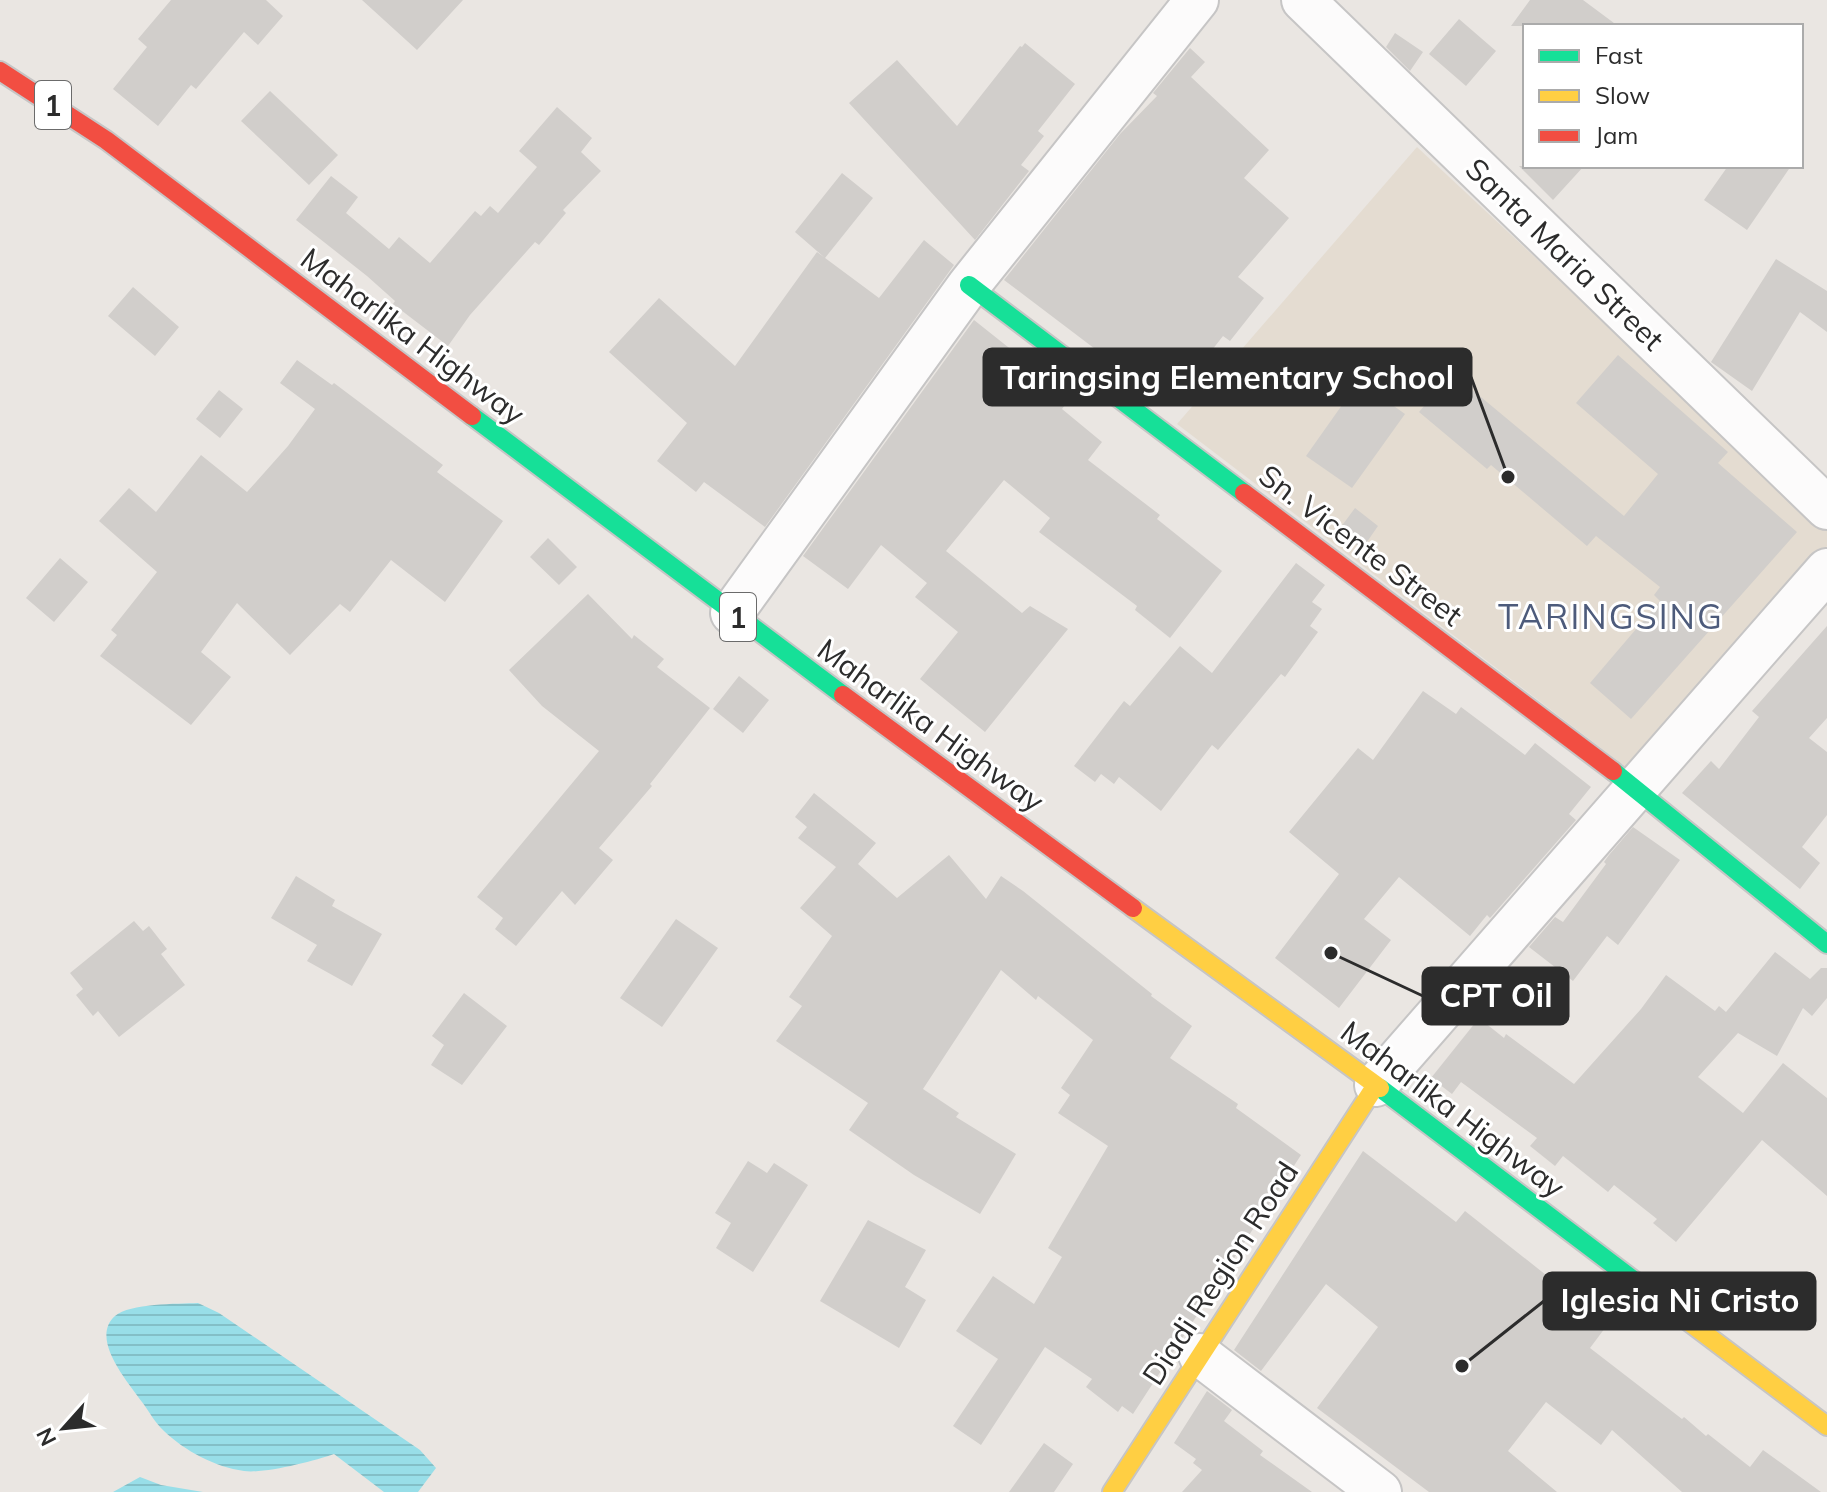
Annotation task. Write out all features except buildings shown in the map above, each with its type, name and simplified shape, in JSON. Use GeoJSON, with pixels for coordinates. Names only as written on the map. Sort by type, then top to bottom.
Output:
{"type":"FeatureCollection","features":[{"type":"Feature","properties":{"kind":"main road","name":"Maharlika Highway"},"geometry":{"type":"LineString","coordinates":[[0,71],[106,140],[732,613],[1376,1085],[1827,1426]]}},
{"type":"Feature","properties":{"kind":"main road","name":"Sn. Vicente Street"},"geometry":{"type":"LineString","coordinates":[[969,285],[1637,789],[1827,944]]}},
{"type":"Feature","properties":{"kind":"main road","name":"Diadi Region Road"},"geometry":{"type":"LineString","coordinates":[[1112,1492],[1376,1085]]}},
{"type":"Feature","properties":{"kind":"street"},"geometry":{"type":"LineString","coordinates":[[732,613],[969,285],[1197,0]]}},
{"type":"Feature","properties":{"kind":"street","name":"Santa Maria Street"},"geometry":{"type":"LineString","coordinates":[[1303,0],[1827,508]]}},
{"type":"Feature","properties":{"kind":"street"},"geometry":{"type":"LineString","coordinates":[[1376,1085],[1827,570]]}},
{"type":"Feature","properties":{"kind":"street"},"geometry":{"type":"LineString","coordinates":[[1200,1355],[1380,1492]]}},
{"type":"Feature","properties":{"kind":"shaded area"},"geometry":{"type":"Polygon","coordinates":[[[1417,147],[1827,530],[1827,546],[1635,774],[1177,424],[1417,147]]]}},
{"type":"Feature","properties":{"kind":"water"},"geometry":{"type":"Polygon","coordinates":[[[198,1303],[219,1313],[420,1450],[436,1468],[418,1492],[384,1492],[334,1454],[276,1469],[244,1471],[211,1462],[172,1438],[155,1421],[121,1373],[106,1336],[108,1326],[122,1312],[154,1305],[198,1303]]]}},
{"type":"Feature","properties":{"kind":"water"},"geometry":{"type":"Polygon","coordinates":[[[140,1477],[161,1485],[203,1492],[113,1492],[140,1477]]]}},
{"type":"Feature","properties":{"kind":"traffic: fast"},"geometry":{"type":"LineString","coordinates":[[969,285],[1244,493]]}},
{"type":"Feature","properties":{"kind":"traffic: fast"},"geometry":{"type":"LineString","coordinates":[[472,416],[843,695]]}},
{"type":"Feature","properties":{"kind":"traffic: fast"},"geometry":{"type":"LineString","coordinates":[[1613,771],[1827,944]]}},
{"type":"Feature","properties":{"kind":"traffic: fast"},"geometry":{"type":"LineString","coordinates":[[1380,1088],[1640,1285]]}},
{"type":"Feature","properties":{"kind":"traffic: slow"},"geometry":{"type":"LineString","coordinates":[[1133,908],[1380,1088]]}},
{"type":"Feature","properties":{"kind":"traffic: slow"},"geometry":{"type":"LineString","coordinates":[[1112,1492],[1376,1085]]}},
{"type":"Feature","properties":{"kind":"traffic: slow"},"geometry":{"type":"LineString","coordinates":[[1640,1285],[1827,1426]]}},
{"type":"Feature","properties":{"kind":"traffic: jam"},"geometry":{"type":"LineString","coordinates":[[0,71],[106,140],[472,416]]}},
{"type":"Feature","properties":{"kind":"traffic: jam"},"geometry":{"type":"LineString","coordinates":[[1244,493],[1613,771]]}},
{"type":"Feature","properties":{"kind":"traffic: jam"},"geometry":{"type":"LineString","coordinates":[[843,695],[1133,908]]}},
{"type":"Feature","properties":{"kind":"place","name":"Taringsing Elementary School"},"geometry":{"type":"Point","coordinates":[1508,477]}},
{"type":"Feature","properties":{"kind":"place","name":"CPT Oil"},"geometry":{"type":"Point","coordinates":[1331,953]}},
{"type":"Feature","properties":{"kind":"place","name":"Iglesia Ni Cristo"},"geometry":{"type":"Point","coordinates":[1462,1366]}},
{"type":"Feature","properties":{"kind":"district","name":"TARINGSING"},"geometry":{"type":"Point","coordinates":[1611,616]}}]}
